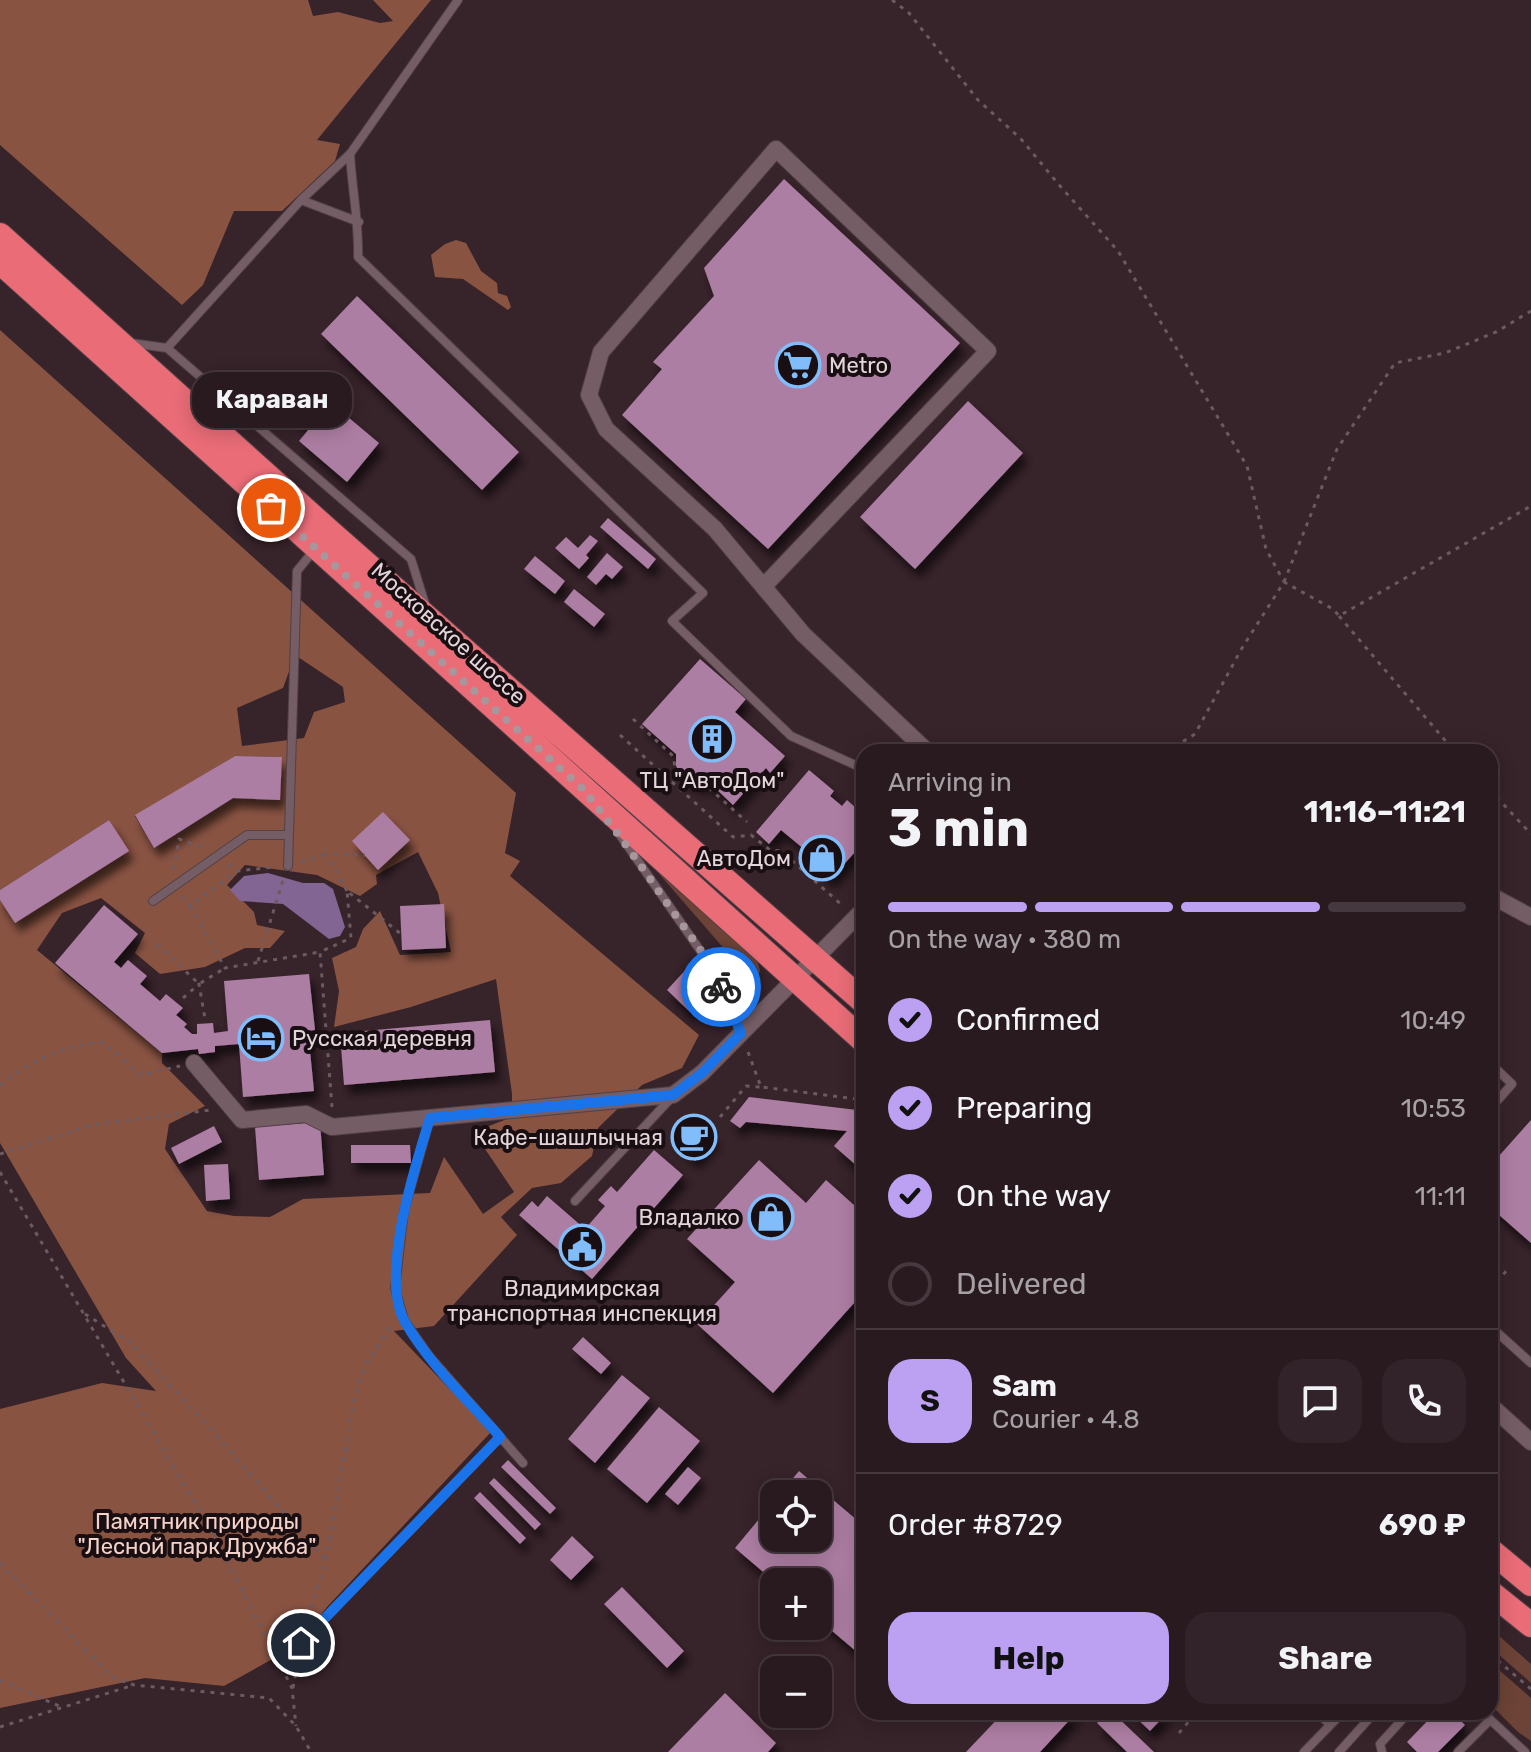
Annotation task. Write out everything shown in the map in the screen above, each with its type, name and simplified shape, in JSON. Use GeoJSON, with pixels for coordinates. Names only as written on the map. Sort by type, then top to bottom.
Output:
{"type":"FeatureCollection","features":[{"type":"Feature","properties":{"kind":"highway","name":"Московское шоссе"},"geometry":{"type":"LineString","coordinates":[[0,235],[430,620],[856,995]]}},
{"type":"Feature","properties":{"kind":"highway","name":"Московское шоссе"},"geometry":{"type":"LineString","coordinates":[[0,262],[856,1034]]}},
{"type":"Feature","properties":{"kind":"highway"},"geometry":{"type":"LineString","coordinates":[[1498,1557],[1531,1584]]}},
{"type":"Feature","properties":{"kind":"highway"},"geometry":{"type":"LineString","coordinates":[[1498,1598],[1531,1625]]}},
{"type":"Feature","properties":{"kind":"street"},"geometry":{"type":"LineString","coordinates":[[764,586],[988,351],[776,149],[601,352],[589,395],[606,429],[715,529],[764,586],[780,610],[920,744]]}},
{"type":"Feature","properties":{"kind":"street"},"geometry":{"type":"LineString","coordinates":[[1498,899],[1531,917]]}},
{"type":"Feature","properties":{"kind":"street"},"geometry":{"type":"LineString","coordinates":[[194,1063],[242,1120],[306,1114],[332,1127],[673,1095],[702,1073],[856,917]]}},
{"type":"Feature","properties":{"kind":"street"},"geometry":{"type":"LineString","coordinates":[[1498,1412],[1531,1442]]}},
{"type":"Feature","properties":{"kind":"lane"},"geometry":{"type":"LineString","coordinates":[[167,348],[301,200],[350,154],[458,0]]}},
{"type":"Feature","properties":{"kind":"lane"},"geometry":{"type":"LineString","coordinates":[[350,154],[354,210],[359,222],[358,257],[703,593],[672,621],[791,736],[856,765]]}},
{"type":"Feature","properties":{"kind":"lane"},"geometry":{"type":"LineString","coordinates":[[301,200],[359,222]]}},
{"type":"Feature","properties":{"kind":"lane"},"geometry":{"type":"LineString","coordinates":[[118,341],[167,348],[411,559],[430,620]]}},
{"type":"Feature","properties":{"kind":"lane"},"geometry":{"type":"LineString","coordinates":[[288,866],[297,571],[316,549]]}},
{"type":"Feature","properties":{"kind":"lane"},"geometry":{"type":"LineString","coordinates":[[582,788],[614,827],[715,972],[741,1033]]}},
{"type":"Feature","properties":{"kind":"lane"},"geometry":{"type":"LineString","coordinates":[[153,901],[247,835],[289,835]]}},
{"type":"Feature","properties":{"kind":"lane"},"geometry":{"type":"LineString","coordinates":[[1498,1071],[1512,1084],[1498,1100]]}},
{"type":"Feature","properties":{"kind":"lane"},"geometry":{"type":"LineString","coordinates":[[575,1201],[673,1095]]}},
{"type":"Feature","properties":{"kind":"lane"},"geometry":{"type":"LineString","coordinates":[[430,1118],[404,1211],[395,1288],[398,1301],[404,1320],[430,1357],[523,1463]]}},
{"type":"Feature","properties":{"kind":"lane"},"geometry":{"type":"LineString","coordinates":[[1498,1333],[1531,1363]]}},
{"type":"Feature","properties":{"kind":"lane"},"geometry":{"type":"LineString","coordinates":[[301,1643],[500,1437]]}},
{"type":"Feature","properties":{"kind":"lane"},"geometry":{"type":"LineString","coordinates":[[1325,1720],[1330,1725]]}},
{"type":"Feature","properties":{"kind":"lane"},"geometry":{"type":"LineString","coordinates":[[1304,1752],[1335,1720]]}},
{"type":"Feature","properties":{"kind":"lane"},"geometry":{"type":"LineString","coordinates":[[1339,1752],[1368,1720]]}},
{"type":"Feature","properties":{"kind":"lane"},"geometry":{"type":"LineString","coordinates":[[1382,1752],[1380,1744],[1402,1720]]}},
{"type":"Feature","properties":{"kind":"lane"},"geometry":{"type":"LineString","coordinates":[[1458,1752],[1490,1720],[1525,1752]]}},
{"type":"Feature","properties":{"kind":"path"},"geometry":{"type":"LineString","coordinates":[[892,0],[909,13],[978,100],[1021,139],[1118,251],[1247,466],[1266,549],[1284,582],[1333,609],[1448,744]]}},
{"type":"Feature","properties":{"kind":"path"},"geometry":{"type":"LineString","coordinates":[[1179,744],[1195,734],[1242,648],[1284,582],[1337,449],[1395,363],[1445,353],[1496,332],[1531,311]]}},
{"type":"Feature","properties":{"kind":"path"},"geometry":{"type":"LineString","coordinates":[[1339,616],[1531,506]]}},
{"type":"Feature","properties":{"kind":"path"},"geometry":{"type":"LineString","coordinates":[[633,719],[673,756],[676,773],[685,782],[697,789],[709,788],[747,822]]}},
{"type":"Feature","properties":{"kind":"path"},"geometry":{"type":"LineString","coordinates":[[620,735],[733,837],[751,835],[770,850],[781,851],[856,910]]}},
{"type":"Feature","properties":{"kind":"path"},"geometry":{"type":"LineString","coordinates":[[679,788],[685,782]]}},
{"type":"Feature","properties":{"kind":"path"},"geometry":{"type":"LineString","coordinates":[[1498,799],[1531,834]]}},
{"type":"Feature","properties":{"kind":"path"},"geometry":{"type":"LineString","coordinates":[[365,855],[326,854],[347,891],[401,934]]}},
{"type":"Feature","properties":{"kind":"path"},"geometry":{"type":"LineString","coordinates":[[190,906],[237,871]]}},
{"type":"Feature","properties":{"kind":"path"},"geometry":{"type":"LineString","coordinates":[[257,963],[284,876]]}},
{"type":"Feature","properties":{"kind":"path"},"geometry":{"type":"LineString","coordinates":[[171,887],[190,906],[225,968]]}},
{"type":"Feature","properties":{"kind":"path"},"geometry":{"type":"LineString","coordinates":[[183,998],[225,968],[320,952],[351,938],[347,891]]}},
{"type":"Feature","properties":{"kind":"path"},"geometry":{"type":"LineString","coordinates":[[157,944],[199,984],[205,1019]]}},
{"type":"Feature","properties":{"kind":"path"},"geometry":{"type":"LineString","coordinates":[[320,952],[332,1127]]}},
{"type":"Feature","properties":{"kind":"path"},"geometry":{"type":"LineString","coordinates":[[741,1033],[761,1087]]}},
{"type":"Feature","properties":{"kind":"path"},"geometry":{"type":"LineString","coordinates":[[0,1085],[17,1071],[78,1043],[102,1042],[141,1075],[194,1063]]}},
{"type":"Feature","properties":{"kind":"path"},"geometry":{"type":"LineString","coordinates":[[720,1117],[746,1086],[856,1099]]}},
{"type":"Feature","properties":{"kind":"path"},"geometry":{"type":"LineString","coordinates":[[0,1154],[92,1125],[231,1107]]}},
{"type":"Feature","properties":{"kind":"path"},"geometry":{"type":"LineString","coordinates":[[0,1172],[214,1535],[292,1688]]}},
{"type":"Feature","properties":{"kind":"path"},"geometry":{"type":"LineString","coordinates":[[1498,1280],[1508,1269]]}},
{"type":"Feature","properties":{"kind":"path"},"geometry":{"type":"LineString","coordinates":[[296,1726],[292,1688],[301,1643],[326,1560],[354,1399],[365,1366],[392,1324],[398,1301]]}},
{"type":"Feature","properties":{"kind":"path"},"geometry":{"type":"LineString","coordinates":[[82,1312],[131,1343],[326,1560]]}},
{"type":"Feature","properties":{"kind":"path"},"geometry":{"type":"LineString","coordinates":[[0,1563],[112,1677],[134,1685],[269,1698],[296,1726],[311,1752]]}},
{"type":"Feature","properties":{"kind":"path"},"geometry":{"type":"LineString","coordinates":[[1498,1661],[1531,1689]]}},
{"type":"Feature","properties":{"kind":"path"},"geometry":{"type":"LineString","coordinates":[[0,1680],[60,1707]]}},
{"type":"Feature","properties":{"kind":"path"},"geometry":{"type":"LineString","coordinates":[[0,1727],[134,1685]]}},
{"type":"Feature","properties":{"kind":"path"},"geometry":{"type":"LineString","coordinates":[[1179,1733],[1190,1720]]}},
{"type":"Feature","properties":{"kind":"shaded area"},"geometry":{"type":"Polygon","coordinates":[[[654,868],[756,957],[760,970],[752,1001],[745,1005],[737,1003],[723,971],[733,959],[654,868]]]}},
{"type":"Feature","properties":{"kind":"shaded area"},"geometry":{"type":"Polygon","coordinates":[[[268,873],[303,883],[324,883],[333,889],[345,927],[340,936],[329,939],[283,904],[240,901],[230,890],[244,876],[268,873]]]}},
{"type":"Feature","properties":{"kind":"shaded area"},"geometry":{"type":"Polygon","coordinates":[[[1498,1635],[1531,1664],[1531,1683],[1498,1654],[1498,1635]]]}},
{"type":"Feature","properties":{"kind":"shaded area"},"geometry":{"type":"Polygon","coordinates":[[[1498,1669],[1531,1698],[1531,1741],[1498,1712],[1498,1669]]]}},
{"type":"Feature","properties":{"kind":"green space"},"geometry":{"type":"Polygon","coordinates":[[[0,0],[308,0],[313,16],[338,12],[380,23],[393,21],[373,0],[431,0],[317,140],[340,144],[335,161],[282,211],[234,211],[203,285],[182,305],[0,145],[0,0]]]}},
{"type":"Feature","properties":{"kind":"green space"},"geometry":{"type":"Polygon","coordinates":[[[456,240],[466,243],[481,271],[497,283],[498,293],[507,296],[511,307],[508,310],[463,279],[435,277],[431,255],[456,240]]]}},
{"type":"Feature","properties":{"kind":"green space","name":"Памятник природы \"Лесной парк Дружба\""},"geometry":{"type":"Polygon","coordinates":[[[0,330],[516,793],[505,853],[520,861],[510,876],[699,1035],[682,1068],[642,1085],[598,1128],[592,1156],[561,1183],[532,1188],[501,1217],[517,1235],[434,1326],[394,1331],[491,1432],[327,1607],[294,1647],[224,1686],[145,1678],[0,1708],[0,1409],[102,1383],[156,1391],[126,1358],[0,1143],[0,900],[15,923],[128,851],[109,820],[0,890],[0,330]],[[295,655],[283,688],[237,708],[242,746],[304,738],[314,712],[345,702],[343,687],[295,655]],[[235,756],[135,816],[154,848],[233,798],[280,800],[282,757],[235,756]],[[418,852],[376,875],[377,884],[360,896],[317,875],[245,865],[227,885],[254,912],[257,925],[285,931],[270,948],[245,948],[205,967],[160,974],[135,953],[145,933],[101,898],[62,913],[37,950],[162,1053],[162,1063],[205,1106],[169,1124],[165,1149],[207,1211],[234,1216],[270,1217],[303,1199],[430,1193],[444,1157],[483,1214],[514,1192],[485,1149],[484,1128],[512,1117],[512,1094],[496,979],[411,1007],[334,1027],[339,991],[332,958],[356,947],[363,929],[380,911],[400,955],[451,952],[438,893],[418,852]]]}},
{"type":"Feature","properties":{"kind":"building","name":"Metro"},"geometry":{"type":"Polygon","coordinates":[[[784,179],[960,343],[768,549],[622,415],[662,369],[653,362],[714,296],[704,268],[784,179]]]}},
{"type":"Feature","properties":{"kind":"building"},"geometry":{"type":"Polygon","coordinates":[[[357,296],[519,452],[482,490],[321,334],[357,296]]]}},
{"type":"Feature","properties":{"kind":"building"},"geometry":{"type":"Polygon","coordinates":[[[312,387],[379,443],[347,482],[299,441],[309,429],[290,414],[312,387]]]}},
{"type":"Feature","properties":{"kind":"building"},"geometry":{"type":"Polygon","coordinates":[[[968,401],[1023,453],[915,569],[860,517],[968,401]]]}},
{"type":"Feature","properties":{"kind":"building"},"geometry":{"type":"Polygon","coordinates":[[[608,518],[656,559],[648,569],[600,527],[608,518]]]}},
{"type":"Feature","properties":{"kind":"building"},"geometry":{"type":"Polygon","coordinates":[[[590,535],[598,541],[579,569],[555,548],[566,537],[578,548],[590,535]]]}},
{"type":"Feature","properties":{"kind":"building"},"geometry":{"type":"Polygon","coordinates":[[[607,553],[623,567],[612,579],[606,574],[596,585],[587,577],[607,553]]]}},
{"type":"Feature","properties":{"kind":"building"},"geometry":{"type":"Polygon","coordinates":[[[535,556],[565,581],[555,594],[524,569],[535,556]]]}},
{"type":"Feature","properties":{"kind":"building"},"geometry":{"type":"Polygon","coordinates":[[[574,589],[605,614],[594,627],[564,602],[574,589]]]}},
{"type":"Feature","properties":{"kind":"building","name":"ТЦ \"АвтоДом\""},"geometry":{"type":"Polygon","coordinates":[[[700,659],[746,699],[735,712],[785,756],[770,773],[766,768],[733,805],[710,783],[697,785],[683,777],[676,766],[676,754],[642,724],[700,659]]]}},
{"type":"Feature","properties":{"kind":"building"},"geometry":{"type":"Polygon","coordinates":[[[235,756],[282,757],[280,800],[233,798],[154,848],[135,815],[235,756]]]}},
{"type":"Feature","properties":{"kind":"building"},"geometry":{"type":"Polygon","coordinates":[[[809,770],[834,791],[830,796],[842,806],[847,800],[856,808],[856,851],[830,880],[800,854],[804,849],[781,830],[769,844],[756,832],[809,770]]]}},
{"type":"Feature","properties":{"kind":"building"},"geometry":{"type":"Polygon","coordinates":[[[383,812],[410,840],[378,870],[352,841],[383,812]]]}},
{"type":"Feature","properties":{"kind":"building"},"geometry":{"type":"Polygon","coordinates":[[[109,820],[129,851],[15,923],[0,900],[0,890],[109,820]]]}},
{"type":"Feature","properties":{"kind":"building"},"geometry":{"type":"Polygon","coordinates":[[[444,904],[446,948],[402,950],[400,906],[444,904]]]}},
{"type":"Feature","properties":{"kind":"building"},"geometry":{"type":"Polygon","coordinates":[[[104,905],[138,934],[114,962],[121,968],[128,960],[147,976],[140,984],[160,1001],[166,994],[183,1008],[176,1015],[187,1024],[184,1027],[192,1034],[197,1034],[197,1024],[213,1023],[214,1033],[228,1031],[224,981],[309,974],[315,1030],[308,1031],[314,1091],[243,1097],[239,1044],[215,1046],[215,1052],[199,1054],[198,1049],[162,1053],[55,963],[104,905]]]}},
{"type":"Feature","properties":{"kind":"building"},"geometry":{"type":"Polygon","coordinates":[[[690,965],[713,988],[690,1012],[667,990],[690,965]]]}},
{"type":"Feature","properties":{"kind":"building"},"geometry":{"type":"Polygon","coordinates":[[[490,1020],[495,1072],[344,1085],[340,1033],[490,1020]]]}},
{"type":"Feature","properties":{"kind":"building"},"geometry":{"type":"Polygon","coordinates":[[[749,1097],[856,1110],[856,1165],[834,1146],[847,1131],[746,1122],[740,1128],[730,1121],[749,1097]]]}},
{"type":"Feature","properties":{"kind":"building"},"geometry":{"type":"Polygon","coordinates":[[[691,1117],[715,1138],[695,1161],[671,1140],[691,1117]]]}},
{"type":"Feature","properties":{"kind":"building"},"geometry":{"type":"Polygon","coordinates":[[[1531,1120],[1531,1243],[1498,1214],[1498,1157],[1531,1120]]]}},
{"type":"Feature","properties":{"kind":"building"},"geometry":{"type":"Polygon","coordinates":[[[320,1122],[324,1175],[259,1180],[255,1127],[320,1122]]]}},
{"type":"Feature","properties":{"kind":"building"},"geometry":{"type":"Polygon","coordinates":[[[214,1126],[222,1142],[179,1164],[171,1148],[214,1126]]]}},
{"type":"Feature","properties":{"kind":"building"},"geometry":{"type":"Polygon","coordinates":[[[351,1145],[410,1145],[411,1163],[351,1163],[351,1145]]]}},
{"type":"Feature","properties":{"kind":"building"},"geometry":{"type":"Polygon","coordinates":[[[654,1150],[683,1175],[592,1279],[519,1215],[532,1201],[538,1207],[547,1196],[585,1229],[605,1206],[598,1200],[611,1186],[617,1192],[654,1150]]]}},
{"type":"Feature","properties":{"kind":"building"},"geometry":{"type":"Polygon","coordinates":[[[759,1160],[806,1203],[826,1180],[856,1207],[856,1301],[773,1393],[697,1324],[735,1282],[687,1239],[759,1160]]]}},
{"type":"Feature","properties":{"kind":"building"},"geometry":{"type":"Polygon","coordinates":[[[228,1164],[230,1199],[206,1201],[204,1165],[228,1164]]]}},
{"type":"Feature","properties":{"kind":"building"},"geometry":{"type":"Polygon","coordinates":[[[583,1337],[611,1363],[601,1374],[572,1349],[583,1337]]]}},
{"type":"Feature","properties":{"kind":"building"},"geometry":{"type":"Polygon","coordinates":[[[622,1375],[650,1398],[595,1463],[568,1439],[622,1375]]]}},
{"type":"Feature","properties":{"kind":"building"},"geometry":{"type":"Polygon","coordinates":[[[659,1407],[700,1441],[647,1503],[607,1469],[659,1407]]]}},
{"type":"Feature","properties":{"kind":"building"},"geometry":{"type":"Polygon","coordinates":[[[508,1460],[556,1508],[550,1514],[501,1467],[508,1460]]]}},
{"type":"Feature","properties":{"kind":"building"},"geometry":{"type":"Polygon","coordinates":[[[688,1467],[701,1478],[678,1505],[665,1494],[688,1467]]]}},
{"type":"Feature","properties":{"kind":"building"},"geometry":{"type":"Polygon","coordinates":[[[799,1471],[810,1480],[792,1480],[799,1471]]]}},
{"type":"Feature","properties":{"kind":"building"},"geometry":{"type":"Polygon","coordinates":[[[494,1478],[541,1524],[535,1530],[489,1483],[494,1478]]]}},
{"type":"Feature","properties":{"kind":"building"},"geometry":{"type":"Polygon","coordinates":[[[480,1492],[526,1538],[520,1544],[474,1498],[480,1492]]]}},
{"type":"Feature","properties":{"kind":"building"},"geometry":{"type":"Polygon","coordinates":[[[832,1499],[856,1519],[856,1651],[832,1631],[832,1568],[760,1569],[735,1548],[760,1518],[760,1552],[832,1552],[832,1499]]]}},
{"type":"Feature","properties":{"kind":"building"},"geometry":{"type":"Polygon","coordinates":[[[572,1536],[594,1557],[571,1580],[550,1560],[572,1536]]]}},
{"type":"Feature","properties":{"kind":"building"},"geometry":{"type":"Polygon","coordinates":[[[622,1587],[684,1651],[667,1668],[604,1604],[622,1587]]]}},
{"type":"Feature","properties":{"kind":"building"},"geometry":{"type":"Polygon","coordinates":[[[725,1693],[776,1743],[768,1752],[668,1752],[725,1693]]]}},
{"type":"Feature","properties":{"kind":"building"},"geometry":{"type":"Polygon","coordinates":[[[996,1720],[1070,1720],[1040,1752],[966,1752],[996,1720]]]}},
{"type":"Feature","properties":{"kind":"building"},"geometry":{"type":"Polygon","coordinates":[[[1100,1720],[1120,1720],[1154,1752],[1127,1752],[1097,1723],[1100,1720]]]}},
{"type":"Feature","properties":{"kind":"building"},"geometry":{"type":"Polygon","coordinates":[[[1138,1720],[1160,1720],[1150,1731],[1138,1720]]]}},
{"type":"Feature","properties":{"kind":"building"},"geometry":{"type":"Polygon","coordinates":[[[1428,1720],[1460,1720],[1465,1725],[1438,1752],[1417,1752],[1407,1742],[1428,1720]]]}},
{"type":"Feature","properties":{"kind":"way so far"},"geometry":{"type":"LineString","coordinates":[[271,508],[582,788],[614,827],[683,925],[715,972],[721,987]]}},
{"type":"Feature","properties":{"kind":"place","name":"Metro"},"geometry":{"type":"Point","coordinates":[798,365]}},
{"type":"Feature","properties":{"kind":"place","name":"Караван"},"geometry":{"type":"Point","coordinates":[271,508]}},
{"type":"Feature","properties":{"kind":"place","name":"ТЦ \"АвтоДом\""},"geometry":{"type":"Point","coordinates":[712,739]}},
{"type":"Feature","properties":{"kind":"place","name":"АвтоДом"},"geometry":{"type":"Point","coordinates":[822,858]}},
{"type":"Feature","properties":{"kind":"place","name":"Русская деревня"},"geometry":{"type":"Point","coordinates":[261,1038]}},
{"type":"Feature","properties":{"kind":"place","name":"Кафе-шашлычная"},"geometry":{"type":"Point","coordinates":[694,1137]}},
{"type":"Feature","properties":{"kind":"place","name":"Владалко"},"geometry":{"type":"Point","coordinates":[771,1217]}},
{"type":"Feature","properties":{"kind":"place","name":"Владимирская транспортная инспекция"},"geometry":{"type":"Point","coordinates":[582,1247]}},
{"type":"Feature","properties":{"kind":"route"},"geometry":{"type":"LineString","coordinates":[[301,1643],[500,1437],[430,1357],[404,1320],[395,1288],[404,1211],[430,1118],[673,1095],[702,1073],[741,1033],[721,987]]}}]}
